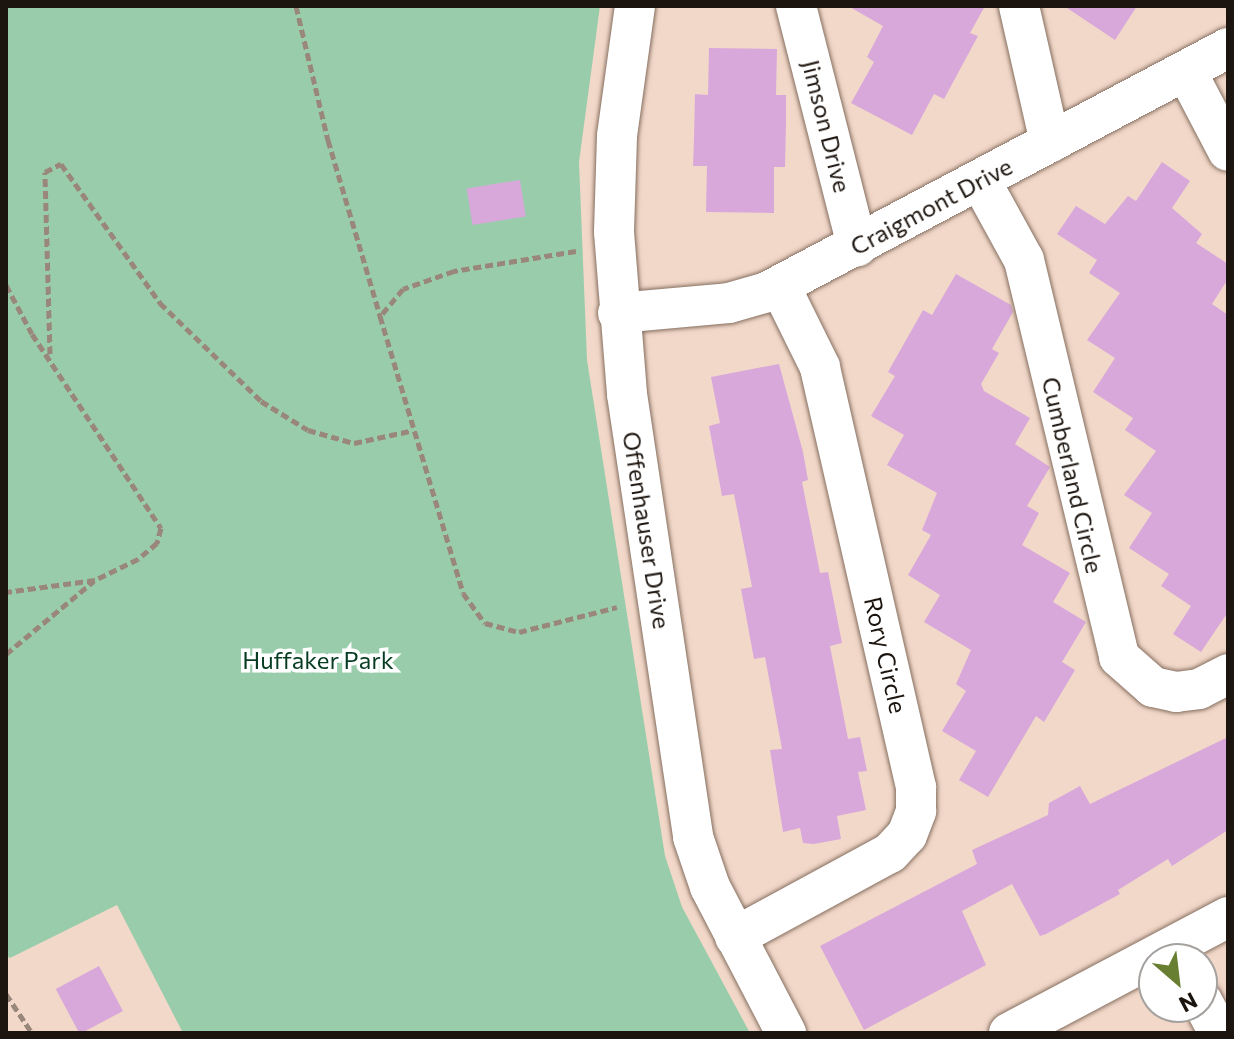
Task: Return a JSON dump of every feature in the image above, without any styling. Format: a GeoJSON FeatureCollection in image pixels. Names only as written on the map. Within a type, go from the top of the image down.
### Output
{"type":"FeatureCollection","features":[{"type":"Feature","properties":{"kind":"street","name":"Offenhauser Drive"},"geometry":{"type":"LineString","coordinates":[[635,6],[617,136],[618,313],[693,837],[735,937],[786,1033]]}},
{"type":"Feature","properties":{"kind":"street","name":"Jimson Drive"},"geometry":{"type":"LineString","coordinates":[[796,6],[857,246]]}},
{"type":"Feature","properties":{"kind":"street"},"geometry":{"type":"LineString","coordinates":[[1019,6],[1050,143]]}},
{"type":"Feature","properties":{"kind":"street","name":"Craigmont Drive"},"geometry":{"type":"LineString","coordinates":[[618,313],[729,303],[780,286],[1228,48]]}},
{"type":"Feature","properties":{"kind":"street"},"geometry":{"type":"LineString","coordinates":[[1186,71],[1228,151]]}},
{"type":"Feature","properties":{"kind":"street","name":"Cumberland Circle"},"geometry":{"type":"LineString","coordinates":[[980,180],[1024,260],[1119,657],[1153,687],[1176,692],[1199,689],[1228,674]]}},
{"type":"Feature","properties":{"kind":"street","name":"Rory Circle"},"geometry":{"type":"LineString","coordinates":[[735,937],[890,853],[907,835],[916,811],[916,787],[820,367],[780,286]]}},
{"type":"Feature","properties":{"kind":"street"},"geometry":{"type":"LineString","coordinates":[[1190,943],[1228,917]]}},
{"type":"Feature","properties":{"kind":"street"},"geometry":{"type":"LineString","coordinates":[[1009,1033],[1138,971]]}},
{"type":"Feature","properties":{"kind":"path"},"geometry":{"type":"LineString","coordinates":[[296,6],[328,140],[410,431],[463,593],[485,623],[519,632],[617,607]]}},
{"type":"Feature","properties":{"kind":"path"},"geometry":{"type":"LineString","coordinates":[[50,354],[45,172],[61,164],[160,303],[232,379],[308,430],[354,443],[410,431]]}},
{"type":"Feature","properties":{"kind":"path"},"geometry":{"type":"LineString","coordinates":[[380,316],[403,289],[454,271],[576,251]]}},
{"type":"Feature","properties":{"kind":"path"},"geometry":{"type":"LineString","coordinates":[[6,285],[32,334],[50,354],[161,528],[157,543],[138,559],[95,580],[6,654]]}},
{"type":"Feature","properties":{"kind":"path"},"geometry":{"type":"LineString","coordinates":[[6,592],[95,580]]}},
{"type":"Feature","properties":{"kind":"path"},"geometry":{"type":"LineString","coordinates":[[6,994],[32,1033]]}},
{"type":"Feature","properties":{"kind":"green space","name":"Huffaker Park"},"geometry":{"type":"Polygon","coordinates":[[[6,6],[600,6],[579,162],[587,360],[665,856],[682,907],[750,1033],[183,1033],[117,905],[10,958],[6,955],[6,6]]]}},
{"type":"Feature","properties":{"kind":"building"},"geometry":{"type":"Polygon","coordinates":[[[848,6],[985,6],[970,33],[978,36],[944,99],[934,94],[912,135],[851,103],[874,62],[867,57],[883,26],[848,6]]]}},
{"type":"Feature","properties":{"kind":"building"},"geometry":{"type":"Polygon","coordinates":[[[1064,6],[1137,6],[1115,40],[1064,6]]]}},
{"type":"Feature","properties":{"kind":"building"},"geometry":{"type":"Polygon","coordinates":[[[709,48],[777,49],[776,95],[786,95],[786,124],[785,167],[774,167],[774,213],[706,212],[707,166],[693,166],[695,94],[708,95],[709,48]]]}},
{"type":"Feature","properties":{"kind":"building"},"geometry":{"type":"Polygon","coordinates":[[[1162,162],[1190,181],[1172,208],[1202,234],[1196,243],[1228,264],[1228,279],[1212,304],[1228,315],[1228,612],[1201,652],[1173,634],[1191,606],[1161,586],[1169,574],[1129,548],[1152,513],[1124,495],[1156,451],[1125,430],[1133,418],[1093,392],[1115,358],[1087,340],[1120,293],[1089,273],[1097,260],[1057,234],[1076,206],[1105,224],[1128,196],[1136,201],[1162,162]]]}},
{"type":"Feature","properties":{"kind":"building"},"geometry":{"type":"Polygon","coordinates":[[[520,180],[526,217],[472,225],[467,188],[520,180]]]}},
{"type":"Feature","properties":{"kind":"building"},"geometry":{"type":"Polygon","coordinates":[[[956,274],[1011,305],[1013,312],[992,349],[999,353],[981,384],[984,391],[1030,418],[1015,444],[1050,467],[1027,506],[1039,513],[1022,545],[1070,573],[1053,602],[1086,622],[1062,662],[1075,670],[1044,722],[1036,716],[988,797],[959,780],[976,751],[942,731],[966,691],[956,684],[971,650],[924,622],[940,595],[908,575],[931,535],[922,530],[937,493],[887,465],[904,435],[871,416],[895,376],[888,372],[923,310],[932,315],[956,274]]]}},
{"type":"Feature","properties":{"kind":"building"},"geometry":{"type":"Polygon","coordinates":[[[779,364],[803,452],[808,480],[802,482],[820,573],[828,572],[842,643],[830,646],[848,739],[860,737],[867,771],[858,772],[866,810],[837,816],[841,839],[814,844],[803,843],[800,828],[783,832],[770,750],[782,749],[765,657],[754,659],[741,589],[752,587],[734,494],[722,496],[709,426],[720,423],[711,377],[779,364]]]}},
{"type":"Feature","properties":{"kind":"building"},"geometry":{"type":"Polygon","coordinates":[[[1228,737],[1228,830],[1172,866],[1168,859],[1118,890],[1120,894],[1040,936],[1012,884],[962,911],[986,965],[864,1030],[820,946],[977,864],[972,850],[1048,815],[1049,803],[1080,786],[1090,804],[1228,737]]]}},
{"type":"Feature","properties":{"kind":"building"},"geometry":{"type":"Polygon","coordinates":[[[99,966],[123,1011],[79,1033],[56,989],[99,966]]]}}]}
